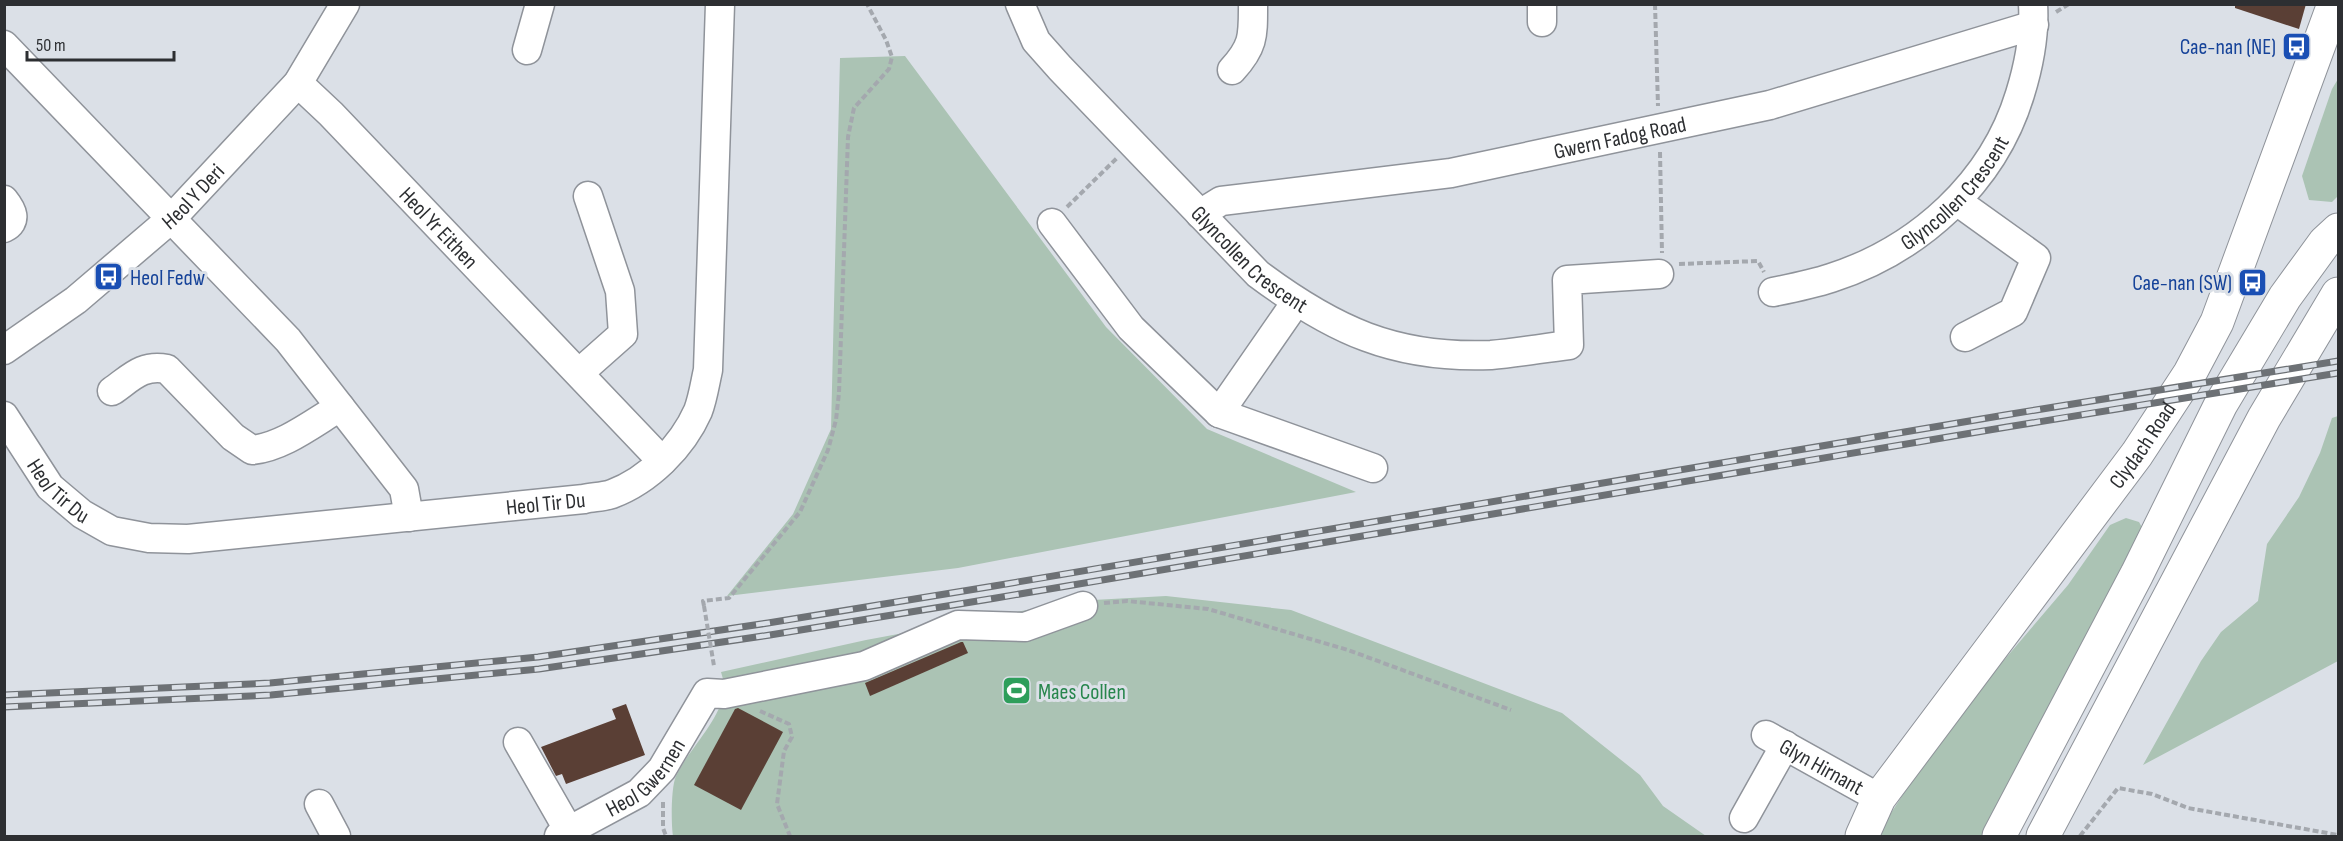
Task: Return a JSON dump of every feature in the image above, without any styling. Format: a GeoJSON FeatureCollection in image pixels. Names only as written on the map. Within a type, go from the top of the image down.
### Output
{"type":"FeatureCollection","features":[{"type":"Feature","properties":{"kind":"main road","name":"Clydach Road"},"geometry":{"type":"LineString","coordinates":[[1862,837],[1879,798],[2137,454],[2190,373],[2217,322],[2334,4]]}},
{"type":"Feature","properties":{"kind":"main road"},"geometry":{"type":"LineString","coordinates":[[1999,837],[2137,574],[2221,404],[2285,297],[2325,242],[2338,230]]}},
{"type":"Feature","properties":{"kind":"main road"},"geometry":{"type":"LineString","coordinates":[[2047,831],[2264,418],[2338,294]]}},
{"type":"Feature","properties":{"kind":"street","name":"Heol Y Deri"},"geometry":{"type":"LineString","coordinates":[[4,350],[76,300],[172,218],[298,83],[345,4]]}},
{"type":"Feature","properties":{"kind":"street"},"geometry":{"type":"LineString","coordinates":[[527,50],[540,4]]}},
{"type":"Feature","properties":{"kind":"street","name":"Heol Tir Du"},"geometry":{"type":"LineString","coordinates":[[4,416],[50,488],[82,514],[112,531],[149,538],[188,538],[584,499],[611,494],[638,480],[683,440],[698,409],[708,370],[720,4]]}},
{"type":"Feature","properties":{"kind":"street","name":"Glyncollen Crescent"},"geometry":{"type":"LineString","coordinates":[[1020,4],[1036,41],[1258,274],[1296,302],[1340,327],[1376,341],[1415,351],[1451,355],[1493,354],[1569,345],[1567,279],[1659,274]]}},
{"type":"Feature","properties":{"kind":"street"},"geometry":{"type":"LineString","coordinates":[[1232,70],[1247,54],[1253,32],[1253,4]]}},
{"type":"Feature","properties":{"kind":"street","name":"Glyncollen Crescent"},"geometry":{"type":"LineString","coordinates":[[1773,292],[1832,278],[1886,254],[1928,226],[1958,202],[1994,153],[2013,116],[2025,76],[2034,15]]}},
{"type":"Feature","properties":{"kind":"street","name":"Gwern Fadog Road"},"geometry":{"type":"LineString","coordinates":[[1200,214],[1221,201],[1451,173],[1770,105],[2034,15]]}},
{"type":"Feature","properties":{"kind":"street"},"geometry":{"type":"LineString","coordinates":[[8,57],[172,218],[288,340],[404,489],[409,517]]}},
{"type":"Feature","properties":{"kind":"street","name":"Heol Yr Eithen"},"geometry":{"type":"LineString","coordinates":[[298,83],[331,114],[662,461]]}},
{"type":"Feature","properties":{"kind":"street"},"geometry":{"type":"LineString","coordinates":[[579,372],[622,334],[620,291],[588,196]]}},
{"type":"Feature","properties":{"kind":"street"},"geometry":{"type":"LineString","coordinates":[[4,200],[11,209],[13,219],[10,225],[4,228]]}},
{"type":"Feature","properties":{"kind":"street"},"geometry":{"type":"LineString","coordinates":[[1958,202],[2036,258],[2013,312],[1965,338]]}},
{"type":"Feature","properties":{"kind":"street"},"geometry":{"type":"LineString","coordinates":[[1052,223],[1131,328],[1219,413],[1374,468]]}},
{"type":"Feature","properties":{"kind":"street"},"geometry":{"type":"LineString","coordinates":[[1219,413],[1296,302]]}},
{"type":"Feature","properties":{"kind":"street"},"geometry":{"type":"LineString","coordinates":[[112,391],[145,368],[167,369],[233,437],[252,450],[261,449],[288,438],[340,407]]}},
{"type":"Feature","properties":{"kind":"street","name":"Heol Gwernen"},"geometry":{"type":"LineString","coordinates":[[564,834],[639,793],[662,769],[707,693],[724,694],[864,666],[958,625],[1025,627],[1083,606]]}},
{"type":"Feature","properties":{"kind":"street","name":"Glyn Hirnant"},"geometry":{"type":"LineString","coordinates":[[1744,818],[1775,740],[1879,798]]}},
{"type":"Feature","properties":{"kind":"street"},"geometry":{"type":"LineString","coordinates":[[518,742],[564,834]]}},
{"type":"Feature","properties":{"kind":"street"},"geometry":{"type":"LineString","coordinates":[[319,804],[336,837]]}},
{"type":"Feature","properties":{"kind":"path"},"geometry":{"type":"LineString","coordinates":[[714,666],[703,601],[729,598],[800,512],[828,450],[836,420],[839,393],[848,137],[854,108],[889,69],[892,57],[886,40],[867,4]]}},
{"type":"Feature","properties":{"kind":"path"},"geometry":{"type":"LineString","coordinates":[[1655,4],[1663,242],[1659,274]]}},
{"type":"Feature","properties":{"kind":"path"},"geometry":{"type":"LineString","coordinates":[[1052,223],[1132,143]]}},
{"type":"Feature","properties":{"kind":"path"},"geometry":{"type":"LineString","coordinates":[[1659,274],[1666,265],[1758,261],[1773,292]]}},
{"type":"Feature","properties":{"kind":"path"},"geometry":{"type":"LineString","coordinates":[[1083,606],[1127,601],[1208,609],[1348,650],[1511,710]]}},
{"type":"Feature","properties":{"kind":"path"},"geometry":{"type":"LineString","coordinates":[[790,837],[777,804],[784,751],[792,737]]}},
{"type":"Feature","properties":{"kind":"path"},"geometry":{"type":"LineString","coordinates":[[2080,837],[2118,788],[2152,794],[2188,808],[2338,835]]}},
{"type":"Feature","properties":{"kind":"green space"},"geometry":{"type":"Polygon","coordinates":[[[905,56],[1106,327],[1207,429],[1356,492],[958,568],[727,596],[793,514],[831,429],[840,58],[905,56]]]}},
{"type":"Feature","properties":{"kind":"green space"},"geometry":{"type":"Polygon","coordinates":[[[2338,79],[2338,196],[2332,202],[2309,200],[2302,176],[2332,89],[2338,79]]]}},
{"type":"Feature","properties":{"kind":"green space"},"geometry":{"type":"Polygon","coordinates":[[[2338,416],[2338,661],[2143,765],[2201,661],[2221,632],[2258,601],[2267,544],[2299,497],[2320,453],[2332,418],[2338,416]]]}},
{"type":"Feature","properties":{"kind":"green space"},"geometry":{"type":"Polygon","coordinates":[[[2126,518],[2139,522],[2144,531],[1988,836],[1876,836],[1947,727],[2068,585],[2110,525],[2126,518]]]}},
{"type":"Feature","properties":{"kind":"green space"},"geometry":{"type":"Polygon","coordinates":[[[1166,596],[1291,610],[1562,713],[1640,775],[1663,806],[1706,836],[673,836],[674,781],[720,706],[725,689],[721,672],[866,640],[1075,601],[1166,596]]]}},
{"type":"Feature","properties":{"kind":"building"},"geometry":{"type":"Polygon","coordinates":[[[2235,4],[2306,4],[2299,29],[2235,8],[2235,4]]]}},
{"type":"Feature","properties":{"kind":"building"},"geometry":{"type":"Polygon","coordinates":[[[961,642],[968,653],[870,696],[865,683],[961,642]]]}},
{"type":"Feature","properties":{"kind":"building"},"geometry":{"type":"Polygon","coordinates":[[[626,704],[645,755],[566,784],[562,774],[556,776],[541,747],[616,719],[612,709],[626,704]]]}},
{"type":"Feature","properties":{"kind":"building"},"geometry":{"type":"Polygon","coordinates":[[[738,708],[783,732],[741,810],[694,785],[735,709],[738,708]]]}},
{"type":"Feature","properties":{"kind":"railway"},"geometry":{"type":"LineString","coordinates":[[4,695],[270,683],[538,657],[994,586],[2338,361]]}},
{"type":"Feature","properties":{"kind":"railway"},"geometry":{"type":"LineString","coordinates":[[4,707],[271,695],[539,669],[770,635],[996,598],[2338,373]]}},
{"type":"Feature","properties":{"kind":"place","name":"Cae-nan (NE)"},"geometry":{"type":"Point","coordinates":[2297,46]}},
{"type":"Feature","properties":{"kind":"place","name":"Heol Fedw"},"geometry":{"type":"Point","coordinates":[109,277]}},
{"type":"Feature","properties":{"kind":"place","name":"Cae-nan (SW)"},"geometry":{"type":"Point","coordinates":[2253,282]}},
{"type":"Feature","properties":{"kind":"place","name":"Maes Collen"},"geometry":{"type":"Point","coordinates":[1017,691]}}]}
